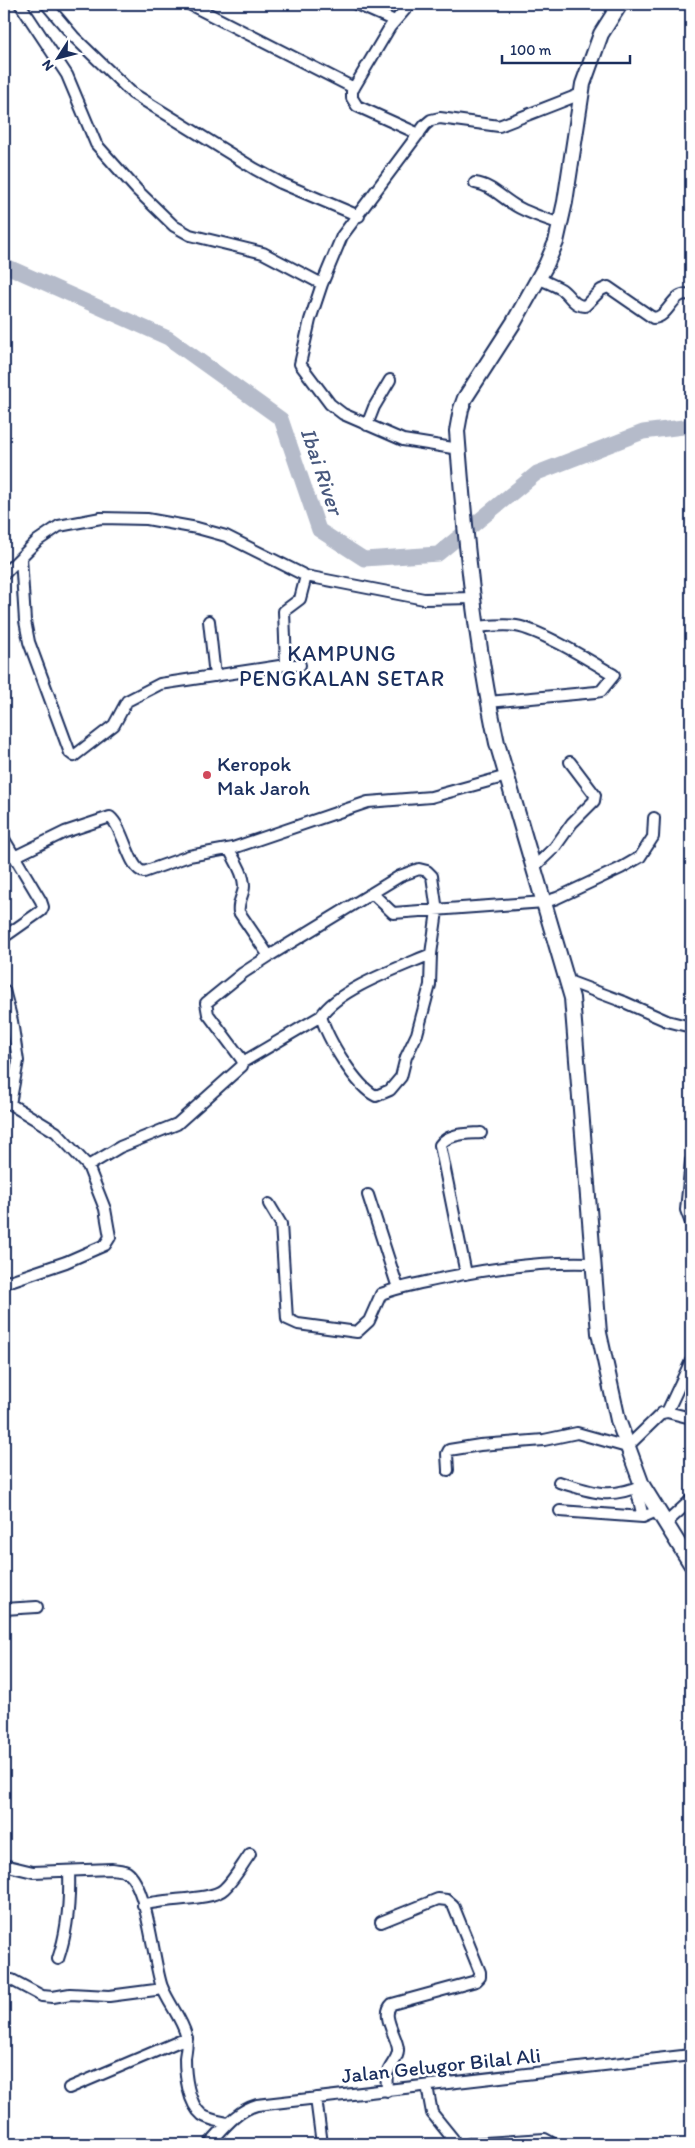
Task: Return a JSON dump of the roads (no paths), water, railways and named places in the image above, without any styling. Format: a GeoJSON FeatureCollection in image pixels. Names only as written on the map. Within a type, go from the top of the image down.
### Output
{"type":"FeatureCollection","features":[{"type":"Feature","properties":{"kind":"main road"},"geometry":{"type":"LineString","coordinates":[[620,4],[601,34],[580,94],[561,224],[556,242],[514,322],[465,398],[458,419],[459,449],[470,576],[488,702],[506,776],[535,866],[568,981],[573,1007],[599,1333],[618,1420],[639,1486],[691,1564]]}},
{"type":"Feature","properties":{"kind":"street"},"geometry":{"type":"LineString","coordinates":[[20,4],[67,75],[96,144],[137,190],[174,226],[190,235],[263,253],[322,284]]}},
{"type":"Feature","properties":{"kind":"street"},"geometry":{"type":"LineString","coordinates":[[46,4],[74,37],[132,93],[268,176],[359,216]]}},
{"type":"Feature","properties":{"kind":"street"},"geometry":{"type":"LineString","coordinates":[[356,4],[395,21]]}},
{"type":"Feature","properties":{"kind":"street"},"geometry":{"type":"LineString","coordinates":[[410,4],[395,21],[351,95],[358,106],[419,134]]}},
{"type":"Feature","properties":{"kind":"street"},"geometry":{"type":"LineString","coordinates":[[191,5],[354,88]]}},
{"type":"Feature","properties":{"kind":"street"},"geometry":{"type":"LineString","coordinates":[[459,449],[403,440],[367,425],[335,409],[312,382],[300,364],[310,320],[322,284],[342,236],[359,216],[425,125],[436,118],[492,126],[506,124],[580,94]]}},
{"type":"Feature","properties":{"kind":"street"},"geometry":{"type":"LineString","coordinates":[[475,183],[487,185],[517,207],[561,224]]}},
{"type":"Feature","properties":{"kind":"street"},"geometry":{"type":"LineString","coordinates":[[538,278],[561,289],[575,303],[582,306],[585,306],[601,290],[608,287],[648,316],[657,318],[678,296],[684,294],[691,295]]}},
{"type":"Feature","properties":{"kind":"street"},"geometry":{"type":"LineString","coordinates":[[367,425],[374,407],[390,380]]}},
{"type":"Feature","properties":{"kind":"street"},"geometry":{"type":"LineString","coordinates":[[4,574],[47,534],[67,524],[102,518],[147,519],[197,528],[226,536],[306,576],[424,599],[474,598]]}},
{"type":"Feature","properties":{"kind":"street"},"geometry":{"type":"LineString","coordinates":[[21,557],[25,621],[30,648],[70,753],[74,756],[114,725],[120,717],[123,706],[131,698],[160,684],[286,665],[300,665]]}},
{"type":"Feature","properties":{"kind":"street"},"geometry":{"type":"LineString","coordinates":[[286,665],[284,611],[300,599],[306,576]]}},
{"type":"Feature","properties":{"kind":"street"},"geometry":{"type":"LineString","coordinates":[[209,621],[215,676]]}},
{"type":"Feature","properties":{"kind":"street"},"geometry":{"type":"LineString","coordinates":[[477,627],[516,626],[524,628],[560,645],[614,675],[601,691],[488,702]]}},
{"type":"Feature","properties":{"kind":"street"},"geometry":{"type":"LineString","coordinates":[[535,866],[555,847],[572,823],[594,801],[594,795],[570,762]]}},
{"type":"Feature","properties":{"kind":"street"},"geometry":{"type":"LineString","coordinates":[[14,857],[65,832],[110,817],[118,826],[136,867],[144,872],[189,856],[229,849],[368,802],[431,798],[506,776]]}},
{"type":"Feature","properties":{"kind":"street"},"geometry":{"type":"LineString","coordinates":[[372,893],[393,913],[545,902],[572,892],[632,863],[648,847],[654,837],[654,818]]}},
{"type":"Feature","properties":{"kind":"street"},"geometry":{"type":"LineString","coordinates":[[4,839],[42,901],[43,907],[41,911],[4,937]]}},
{"type":"Feature","properties":{"kind":"street"},"geometry":{"type":"LineString","coordinates":[[229,849],[240,872],[244,887],[238,906],[239,912],[269,956]]}},
{"type":"Feature","properties":{"kind":"street"},"geometry":{"type":"LineString","coordinates":[[242,1062],[208,1014],[206,1003],[243,973],[372,893],[409,872],[419,869],[427,871],[432,876],[436,911],[431,954],[430,985],[417,1034],[406,1057],[401,1077],[390,1090],[376,1096],[369,1093],[339,1054],[321,1016]]}},
{"type":"Feature","properties":{"kind":"street"},"geometry":{"type":"LineString","coordinates":[[88,1166],[120,1147],[177,1124],[235,1073],[242,1066],[242,1062],[321,1016],[325,1010],[359,986],[431,954]]}},
{"type":"Feature","properties":{"kind":"street"},"geometry":{"type":"LineString","coordinates":[[568,981],[624,1002],[667,1021],[691,1027]]}},
{"type":"Feature","properties":{"kind":"street"},"geometry":{"type":"LineString","coordinates":[[4,990],[12,1021],[18,1061],[7,1104],[56,1132],[88,1166],[105,1209],[110,1236],[105,1245],[66,1262],[4,1283]]}},
{"type":"Feature","properties":{"kind":"street"},"geometry":{"type":"LineString","coordinates":[[466,1274],[440,1145],[444,1139],[481,1133]]}},
{"type":"Feature","properties":{"kind":"street"},"geometry":{"type":"LineString","coordinates":[[691,1161],[686,1210],[691,1223]]}},
{"type":"Feature","properties":{"kind":"street"},"geometry":{"type":"LineString","coordinates":[[368,1195],[398,1288]]}},
{"type":"Feature","properties":{"kind":"street"},"geometry":{"type":"LineString","coordinates":[[268,1204],[281,1224],[287,1320],[291,1323],[357,1332],[365,1327],[369,1321],[381,1294],[398,1288],[466,1274],[550,1263],[592,1263]]}},
{"type":"Feature","properties":{"kind":"street"},"geometry":{"type":"LineString","coordinates":[[448,1470],[447,1454],[449,1450],[480,1444],[544,1440],[577,1433],[627,1447],[654,1419],[667,1412],[691,1361]]}},
{"type":"Feature","properties":{"kind":"street"},"geometry":{"type":"LineString","coordinates":[[667,1412],[691,1418]]}},
{"type":"Feature","properties":{"kind":"street"},"geometry":{"type":"LineString","coordinates":[[559,1482],[592,1492],[613,1495],[639,1486],[644,1517]]}},
{"type":"Feature","properties":{"kind":"street"},"geometry":{"type":"LineString","coordinates":[[665,1524],[691,1500]]}},
{"type":"Feature","properties":{"kind":"street"},"geometry":{"type":"LineString","coordinates":[[560,1511],[644,1517],[657,1511]]}},
{"type":"Feature","properties":{"kind":"street"},"geometry":{"type":"LineString","coordinates":[[4,1609],[37,1607]]}},
{"type":"Feature","properties":{"kind":"street"},"geometry":{"type":"LineString","coordinates":[[143,1905],[159,1900],[210,1896],[221,1892],[250,1854]]}},
{"type":"Feature","properties":{"kind":"street"},"geometry":{"type":"LineString","coordinates":[[4,1865],[33,1872],[112,1869],[125,1871],[135,1884],[143,1905],[149,1924],[153,1956],[163,1989],[187,2038],[185,2068],[191,2097],[196,2108],[209,2118],[227,2123]]}},
{"type":"Feature","properties":{"kind":"street"},"geometry":{"type":"LineString","coordinates":[[58,1959],[67,1930],[70,1897],[68,1872]]}},
{"type":"Feature","properties":{"kind":"street"},"geometry":{"type":"LineString","coordinates":[[381,1922],[438,1899],[447,1900],[453,1905],[480,1972],[480,1977],[476,1981],[392,2004],[388,2007],[387,2014],[398,2048],[398,2056],[387,2075],[387,2091]]}},
{"type":"Feature","properties":{"kind":"street"},"geometry":{"type":"LineString","coordinates":[[12,1980],[42,1996],[53,1997],[70,1994],[109,1996],[163,1989]]}},
{"type":"Feature","properties":{"kind":"street"},"geometry":{"type":"LineString","coordinates":[[69,2088],[187,2038]]}},
{"type":"Feature","properties":{"kind":"street","name":"Jalan Gelugor Bilal Ali"},"geometry":{"type":"LineString","coordinates":[[209,2144],[227,2123],[243,2110],[257,2105],[387,2091],[428,2089],[691,2055]]}},
{"type":"Feature","properties":{"kind":"street"},"geometry":{"type":"LineString","coordinates":[[428,2089],[432,2113],[453,2139],[454,2144]]}},
{"type":"Feature","properties":{"kind":"street"},"geometry":{"type":"LineString","coordinates":[[317,2100],[322,2144]]}},
{"type":"Feature","properties":{"kind":"street"},"geometry":{"type":"LineString","coordinates":[[469,2144],[545,2139],[554,2144]]}},
{"type":"Feature","properties":{"kind":"waterway","name":"Ibai River"},"geometry":{"type":"LineString","coordinates":[[4,265],[168,338],[281,419],[319,530],[364,559],[438,554],[537,473],[643,432],[691,426]]}},
{"type":"Feature","properties":{"kind":"place","name":"Keropok Mak Jaroh"},"geometry":{"type":"Point","coordinates":[207,775]}},
{"type":"Feature","properties":{"kind":"district","name":"KAMPUNG PENGKALAN SETAR"},"geometry":{"type":"Point","coordinates":[342,666]}}]}
